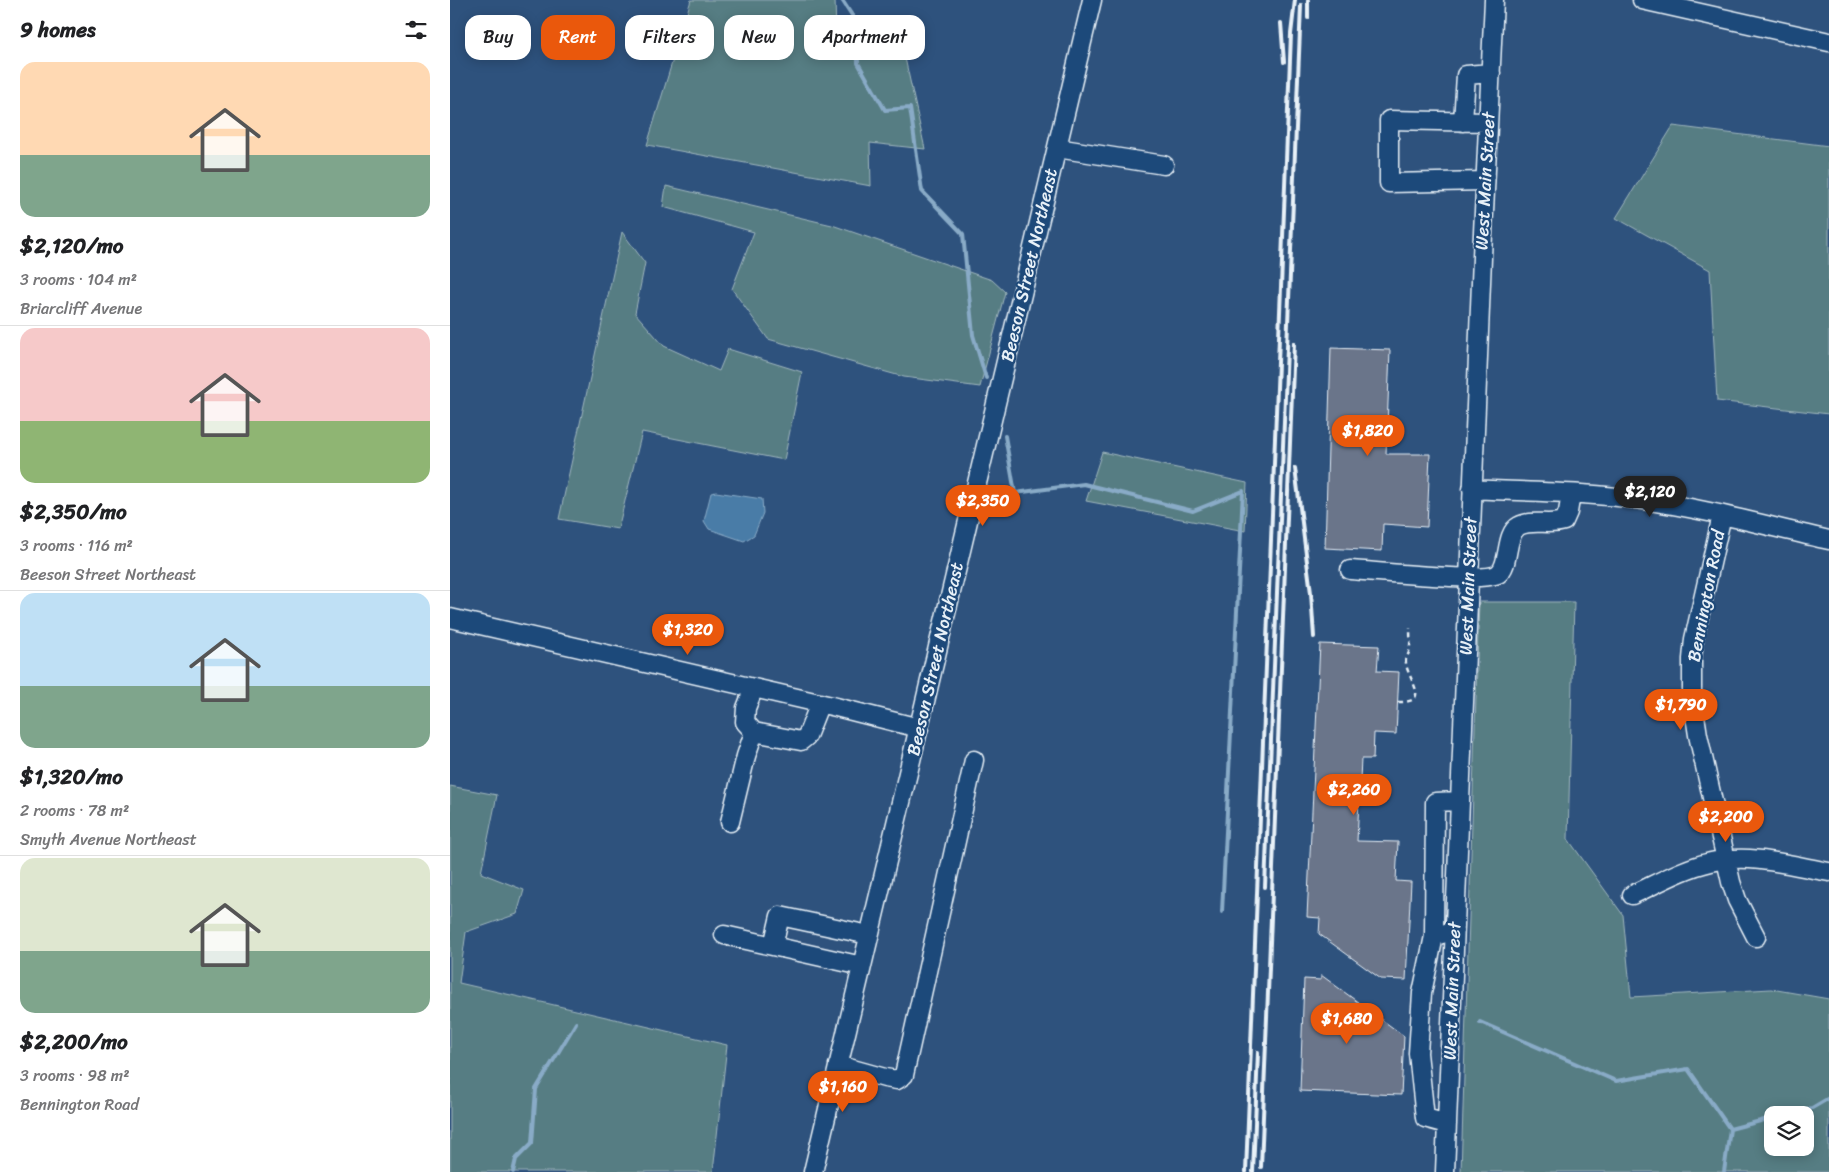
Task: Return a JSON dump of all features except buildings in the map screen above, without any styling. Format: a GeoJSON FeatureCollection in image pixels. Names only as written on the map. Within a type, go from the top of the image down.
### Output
{"type":"FeatureCollection","features":[{"type":"Feature","properties":{"kind":"street","name":"Beeson Street Northeast"},"geometry":{"type":"LineString","coordinates":[[812,1172],[1092,0]]}},
{"type":"Feature","properties":{"kind":"street","name":"West Main Street"},"geometry":{"type":"LineString","coordinates":[[1445,1172],[1468,578],[1494,0]]}},
{"type":"Feature","properties":{"kind":"street"},"geometry":{"type":"LineString","coordinates":[[1642,0],[1829,42]]}},
{"type":"Feature","properties":{"kind":"street"},"geometry":{"type":"LineString","coordinates":[[1464,122],[1466,75],[1490,73]]}},
{"type":"Feature","properties":{"kind":"street"},"geometry":{"type":"LineString","coordinates":[[1485,181],[1389,183],[1389,120],[1488,122]]}},
{"type":"Feature","properties":{"kind":"street"},"geometry":{"type":"LineString","coordinates":[[1057,148],[1164,165]]}},
{"type":"Feature","properties":{"kind":"street"},"geometry":{"type":"LineString","coordinates":[[1472,489],[1643,500],[1829,540]]}},
{"type":"Feature","properties":{"kind":"street"},"geometry":{"type":"LineString","coordinates":[[1350,570],[1468,578],[1492,576],[1504,568],[1510,539],[1517,527],[1526,523],[1555,524],[1564,521],[1568,512],[1571,494]]}},
{"type":"Feature","properties":{"kind":"street","name":"Bennington Road"},"geometry":{"type":"LineString","coordinates":[[1722,516],[1699,611],[1694,639],[1691,680],[1698,735],[1725,860],[1737,900],[1756,937]]}},
{"type":"Feature","properties":{"kind":"street"},"geometry":{"type":"LineString","coordinates":[[450,618],[820,703],[919,728]]}},
{"type":"Feature","properties":{"kind":"street"},"geometry":{"type":"LineString","coordinates":[[754,688],[746,708],[745,722],[754,732],[801,741],[807,736],[820,703]]}},
{"type":"Feature","properties":{"kind":"street"},"geometry":{"type":"LineString","coordinates":[[730,822],[746,756],[754,732]]}},
{"type":"Feature","properties":{"kind":"street"},"geometry":{"type":"LineString","coordinates":[[838,1065],[897,1080],[904,1075],[974,760]]}},
{"type":"Feature","properties":{"kind":"street"},"geometry":{"type":"LineString","coordinates":[[1447,1124],[1425,1118],[1418,1053],[1422,993],[1434,936],[1435,802],[1459,801]]}},
{"type":"Feature","properties":{"kind":"street"},"geometry":{"type":"LineString","coordinates":[[1632,894],[1694,867],[1725,860],[1769,860],[1829,872]]}},
{"type":"Feature","properties":{"kind":"street"},"geometry":{"type":"LineString","coordinates":[[773,946],[780,916],[869,935]]}},
{"type":"Feature","properties":{"kind":"street"},"geometry":{"type":"LineString","coordinates":[[1434,936],[1454,931]]}},
{"type":"Feature","properties":{"kind":"street"},"geometry":{"type":"LineString","coordinates":[[724,935],[862,966]]}},
{"type":"Feature","properties":{"kind":"path"},"geometry":{"type":"LineString","coordinates":[[1398,702],[1408,702],[1413,699],[1416,693],[1415,685],[1405,662],[1409,652],[1410,628]]}},
{"type":"Feature","properties":{"kind":"green space"},"geometry":{"type":"Polygon","coordinates":[[[691,0],[835,0],[835,15],[804,15],[804,60],[905,60],[925,149],[870,143],[871,186],[647,145],[673,60],[714,60],[714,15],[686,15],[691,0]]]}},
{"type":"Feature","properties":{"kind":"green space"},"geometry":{"type":"Polygon","coordinates":[[[1673,126],[1829,146],[1829,414],[1717,401],[1710,270],[1616,218],[1673,126]]]}},
{"type":"Feature","properties":{"kind":"green space"},"geometry":{"type":"Polygon","coordinates":[[[666,186],[832,225],[992,280],[1005,292],[980,387],[904,377],[768,339],[732,289],[754,232],[663,207],[666,186]]]}},
{"type":"Feature","properties":{"kind":"green space"},"geometry":{"type":"Polygon","coordinates":[[[622,232],[645,263],[635,313],[664,346],[719,371],[728,349],[802,372],[784,460],[642,432],[618,529],[559,519],[622,232]]]}},
{"type":"Feature","properties":{"kind":"green space"},"geometry":{"type":"Polygon","coordinates":[[[1102,452],[1247,483],[1245,531],[1086,501],[1102,452]]]}},
{"type":"Feature","properties":{"kind":"green space"},"geometry":{"type":"Polygon","coordinates":[[[1479,602],[1574,602],[1568,839],[1623,915],[1631,997],[1771,989],[1829,999],[1829,1172],[1461,1172],[1479,602]]]}},
{"type":"Feature","properties":{"kind":"green space"},"geometry":{"type":"Polygon","coordinates":[[[450,786],[497,795],[481,873],[524,890],[517,914],[466,932],[459,983],[727,1045],[713,1172],[450,1172],[450,786]]]}},
{"type":"Feature","properties":{"kind":"water"},"geometry":{"type":"Polygon","coordinates":[[[716,492],[762,499],[763,513],[754,535],[744,541],[709,529],[704,521],[711,493],[716,492]]]}},
{"type":"Feature","properties":{"kind":"waterway"},"geometry":{"type":"LineString","coordinates":[[842,0],[857,23],[858,63],[885,110],[910,108],[922,191],[963,234],[973,335],[986,378]]}},
{"type":"Feature","properties":{"kind":"waterway"},"geometry":{"type":"LineString","coordinates":[[1005,436],[1015,493],[1084,484],[1193,511],[1243,491],[1222,912]]}},
{"type":"Feature","properties":{"kind":"waterway"},"geometry":{"type":"LineString","coordinates":[[1480,1022],[1616,1081],[1688,1069],[1730,1129],[1724,1172]]}},
{"type":"Feature","properties":{"kind":"waterway"},"geometry":{"type":"LineString","coordinates":[[513,1172],[516,1159],[532,1143],[536,1089],[576,1023]]}},
{"type":"Feature","properties":{"kind":"waterway"},"geometry":{"type":"LineString","coordinates":[[1814,1107],[1829,1098]]}},
{"type":"Feature","properties":{"kind":"waterway"},"geometry":{"type":"LineString","coordinates":[[1730,1129],[1764,1120]]}},
{"type":"Feature","properties":{"kind":"railway"},"geometry":{"type":"LineString","coordinates":[[1246,1172],[1291,34],[1295,0]]}},
{"type":"Feature","properties":{"kind":"railway"},"geometry":{"type":"LineString","coordinates":[[1308,0],[1308,18]]}},
{"type":"Feature","properties":{"kind":"railway"},"geometry":{"type":"LineString","coordinates":[[1265,887],[1301,5]]}},
{"type":"Feature","properties":{"kind":"railway"},"geometry":{"type":"LineString","coordinates":[[1281,23],[1284,62]]}},
{"type":"Feature","properties":{"kind":"railway"},"geometry":{"type":"LineString","coordinates":[[1261,1167],[1294,343]]}},
{"type":"Feature","properties":{"kind":"railway"},"geometry":{"type":"LineString","coordinates":[[1295,468],[1311,593],[1314,637]]}},
{"type":"Feature","properties":{"kind":"railway"},"geometry":{"type":"LineString","coordinates":[[1253,1172],[1258,1052]]}}]}
